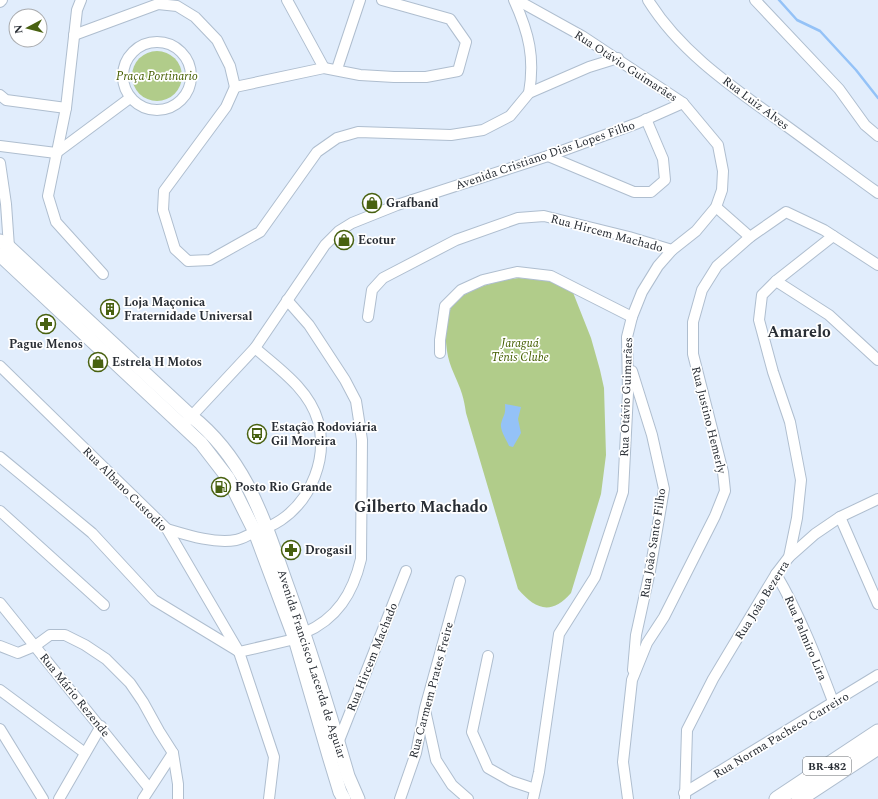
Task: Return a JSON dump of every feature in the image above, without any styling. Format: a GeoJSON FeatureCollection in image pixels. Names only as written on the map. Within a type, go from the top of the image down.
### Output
{"type":"FeatureCollection","features":[{"type":"Feature","properties":{"kind":"highway","name":"BR-482"},"geometry":{"type":"LineString","coordinates":[[777,799],[878,732]]}},
{"type":"Feature","properties":{"kind":"highway","name":"BR-482"},"geometry":{"type":"LineString","coordinates":[[799,799],[878,747]]}},
{"type":"Feature","properties":{"kind":"main road"},"geometry":{"type":"LineString","coordinates":[[3,247],[187,421]]}},
{"type":"Feature","properties":{"kind":"main road","name":"Avenida Francisco Lacerda de Aguiar"},"geometry":{"type":"LineString","coordinates":[[187,421],[201,443],[228,478],[261,530],[338,743],[348,776],[358,799]]}},
{"type":"Feature","properties":{"kind":"main road","name":"Avenida Francisco Lacerda de Aguiar"},"geometry":{"type":"LineString","coordinates":[[299,636],[329,756],[344,799]]}},
{"type":"Feature","properties":{"kind":"street"},"geometry":{"type":"LineString","coordinates":[[81,0],[76,10],[66,108],[48,196],[56,222],[103,274]]}},
{"type":"Feature","properties":{"kind":"street"},"geometry":{"type":"LineString","coordinates":[[287,0],[324,68]]}},
{"type":"Feature","properties":{"kind":"street"},"geometry":{"type":"LineString","coordinates":[[337,70],[360,0]]}},
{"type":"Feature","properties":{"kind":"street"},"geometry":{"type":"LineString","coordinates":[[235,87],[324,68],[360,75],[394,77],[426,77],[458,71],[466,42],[450,19],[382,0]]}},
{"type":"Feature","properties":{"kind":"street"},"geometry":{"type":"LineString","coordinates":[[516,0],[532,50],[533,72],[530,93]]}},
{"type":"Feature","properties":{"kind":"street","name":"Rua Otávio Guimarães"},"geometry":{"type":"LineString","coordinates":[[516,0],[618,58],[683,103],[718,145],[724,171],[722,190],[716,206],[696,231],[672,250],[658,266],[642,292],[632,317],[627,337],[629,362],[623,492],[594,577],[559,634],[539,772],[534,794]]}},
{"type":"Feature","properties":{"kind":"street","name":"Rua Luiz Alves"},"geometry":{"type":"LineString","coordinates":[[648,0],[662,22],[698,59],[878,193]]}},
{"type":"Feature","properties":{"kind":"street"},"geometry":{"type":"LineString","coordinates":[[755,0],[839,89],[865,125],[878,136]]}},
{"type":"Feature","properties":{"kind":"street"},"geometry":{"type":"LineString","coordinates":[[74,35],[158,4],[179,3],[218,40],[230,66],[235,87],[226,106],[164,191],[163,210],[175,249],[188,261],[210,260],[260,232],[317,152],[337,138],[358,132],[451,135],[483,130],[510,116],[530,93],[589,67],[618,58]]}},
{"type":"Feature","properties":{"kind":"street"},"geometry":{"type":"LineString","coordinates":[[149,42],[166,43],[181,51],[190,66],[191,82],[188,93],[180,102],[171,108],[160,111],[148,110],[138,106],[130,98],[124,88],[122,76],[124,65],[130,55],[138,47],[149,42]]}},
{"type":"Feature","properties":{"kind":"street"},"geometry":{"type":"LineString","coordinates":[[0,95],[6,100],[66,108]]}},
{"type":"Feature","properties":{"kind":"street"},"geometry":{"type":"LineString","coordinates":[[0,146],[56,153],[130,98]]}},
{"type":"Feature","properties":{"kind":"street","name":"Avenida Cristiano Dias Lopes Filho"},"geometry":{"type":"LineString","coordinates":[[187,421],[255,348],[324,245],[340,230],[352,223],[397,205],[548,156],[646,119],[683,103]]}},
{"type":"Feature","properties":{"kind":"street"},"geometry":{"type":"LineString","coordinates":[[548,156],[634,192],[651,192],[665,180],[663,159],[646,119]]}},
{"type":"Feature","properties":{"kind":"street"},"geometry":{"type":"LineString","coordinates":[[0,163],[6,204],[3,247]]}},
{"type":"Feature","properties":{"kind":"street"},"geometry":{"type":"LineString","coordinates":[[716,206],[750,237]]}},
{"type":"Feature","properties":{"kind":"street","name":"Rua Justino Hemerly"},"geometry":{"type":"LineString","coordinates":[[628,799],[623,762],[632,680],[647,643],[664,617],[686,576],[715,516],[725,491],[723,472],[693,354],[693,322],[702,290],[717,266],[750,237],[786,212],[833,236],[878,265]]}},
{"type":"Feature","properties":{"kind":"street","name":"Rua Hircem Machado"},"geometry":{"type":"LineString","coordinates":[[368,317],[372,290],[383,278],[456,240],[518,218],[544,216],[629,237],[672,250]]}},
{"type":"Feature","properties":{"kind":"street","name":"Rua João Bezerra"},"geometry":{"type":"LineString","coordinates":[[685,796],[687,730],[713,679],[776,574],[789,557],[797,518],[801,480],[790,422],[773,372],[759,320],[762,295],[776,281],[833,236]]}},
{"type":"Feature","properties":{"kind":"street"},"geometry":{"type":"LineString","coordinates":[[440,353],[440,340],[445,306],[461,290],[483,280],[517,272],[551,276],[632,317]]}},
{"type":"Feature","properties":{"kind":"street"},"geometry":{"type":"LineString","coordinates":[[776,281],[829,315],[878,360]]}},
{"type":"Feature","properties":{"kind":"street"},"geometry":{"type":"LineString","coordinates":[[0,457],[92,533],[154,600],[239,652],[299,636],[319,627],[336,613],[357,573],[361,559],[362,440],[356,401],[348,385],[309,325],[287,300]]}},
{"type":"Feature","properties":{"kind":"street"},"geometry":{"type":"LineString","coordinates":[[167,529],[200,539],[236,540],[281,520],[292,510],[308,490],[314,479],[320,460],[318,420],[310,403],[297,386],[255,348]]}},
{"type":"Feature","properties":{"kind":"street","name":"Rua João Santo Filho"},"geometry":{"type":"LineString","coordinates":[[629,362],[652,435],[664,489],[650,571],[636,635],[632,680]]}},
{"type":"Feature","properties":{"kind":"street","name":"Rua Albano Custodio"},"geometry":{"type":"LineString","coordinates":[[1,368],[167,529],[239,652],[274,757],[269,799]]}},
{"type":"Feature","properties":{"kind":"street"},"geometry":{"type":"LineString","coordinates":[[789,557],[815,534],[840,517],[878,498]]}},
{"type":"Feature","properties":{"kind":"street"},"geometry":{"type":"LineString","coordinates":[[0,511],[104,605]]}},
{"type":"Feature","properties":{"kind":"street"},"geometry":{"type":"LineString","coordinates":[[840,517],[878,604]]}},
{"type":"Feature","properties":{"kind":"street","name":"Rua Hircem Machado"},"geometry":{"type":"LineString","coordinates":[[338,743],[406,571]]}},
{"type":"Feature","properties":{"kind":"street","name":"Rua Palmiro Lira"},"geometry":{"type":"LineString","coordinates":[[776,574],[794,604],[809,637],[834,704]]}},
{"type":"Feature","properties":{"kind":"street","name":"Rua Carmem Prates Freire"},"geometry":{"type":"LineString","coordinates":[[400,799],[416,753],[424,708],[460,581]]}},
{"type":"Feature","properties":{"kind":"street","name":"Rua Mário Rezende"},"geometry":{"type":"LineString","coordinates":[[0,603],[101,726],[149,788]]}},
{"type":"Feature","properties":{"kind":"street"},"geometry":{"type":"LineString","coordinates":[[0,646],[18,653],[35,646],[50,635],[65,635],[85,645],[106,659],[130,683],[173,753],[178,784],[178,799]]}},
{"type":"Feature","properties":{"kind":"street"},"geometry":{"type":"LineString","coordinates":[[488,656],[472,732],[488,768],[534,794]]}},
{"type":"Feature","properties":{"kind":"street","name":"Rua Norma Pacheco Carreiro"},"geometry":{"type":"LineString","coordinates":[[685,796],[878,675]]}},
{"type":"Feature","properties":{"kind":"street"},"geometry":{"type":"LineString","coordinates":[[0,690],[85,753]]}},
{"type":"Feature","properties":{"kind":"street"},"geometry":{"type":"LineString","coordinates":[[424,708],[436,760],[452,785],[468,799]]}},
{"type":"Feature","properties":{"kind":"street"},"geometry":{"type":"LineString","coordinates":[[59,799],[101,726]]}},
{"type":"Feature","properties":{"kind":"street"},"geometry":{"type":"LineString","coordinates":[[0,729],[43,799]]}},
{"type":"Feature","properties":{"kind":"street"},"geometry":{"type":"LineString","coordinates":[[143,799],[173,753]]}},
{"type":"Feature","properties":{"kind":"green space","name":"Praça Portinario"},"geometry":{"type":"Polygon","coordinates":[[[157,51],[167,53],[175,58],[180,66],[182,76],[180,86],[175,94],[167,99],[157,101],[147,99],[139,94],[134,86],[132,76],[134,66],[139,58],[147,53],[157,51]]]}},
{"type":"Feature","properties":{"kind":"green space","name":"Jaraguá Tênis Clube"},"geometry":{"type":"Polygon","coordinates":[[[519,278],[548,281],[572,290],[591,338],[604,388],[606,455],[601,494],[571,593],[557,605],[550,607],[537,605],[524,596],[518,589],[466,413],[463,396],[448,357],[446,346],[446,329],[449,313],[456,301],[472,291],[492,283],[519,278]]]}},
{"type":"Feature","properties":{"kind":"water"},"geometry":{"type":"Polygon","coordinates":[[[505,404],[521,407],[518,419],[521,433],[513,447],[509,446],[501,427],[505,413],[505,404]]]}},
{"type":"Feature","properties":{"kind":"waterway"},"geometry":{"type":"LineString","coordinates":[[779,0],[797,20],[820,31],[856,70],[878,98]]}},
{"type":"Feature","properties":{"kind":"place","name":"Grafband"},"geometry":{"type":"Point","coordinates":[372,203]}},
{"type":"Feature","properties":{"kind":"place","name":"Ecotur"},"geometry":{"type":"Point","coordinates":[344,240]}},
{"type":"Feature","properties":{"kind":"place","name":"Loja Maçonica Fraternidade Universal"},"geometry":{"type":"Point","coordinates":[110,309]}},
{"type":"Feature","properties":{"kind":"place","name":"Pague Menos"},"geometry":{"type":"Point","coordinates":[46,324]}},
{"type":"Feature","properties":{"kind":"place","name":"Estrela H Motos"},"geometry":{"type":"Point","coordinates":[98,362]}},
{"type":"Feature","properties":{"kind":"place","name":"Estação Rodoviária Gil Moreira"},"geometry":{"type":"Point","coordinates":[257,434]}},
{"type":"Feature","properties":{"kind":"place","name":"Posto Rio Grande"},"geometry":{"type":"Point","coordinates":[221,487]}},
{"type":"Feature","properties":{"kind":"place","name":"Drogasil"},"geometry":{"type":"Point","coordinates":[291,550]}},
{"type":"Feature","properties":{"kind":"district","name":"Amarelo"},"geometry":{"type":"Point","coordinates":[799,331]}},
{"type":"Feature","properties":{"kind":"district","name":"Gilberto Machado"},"geometry":{"type":"Point","coordinates":[421,506]}}]}
